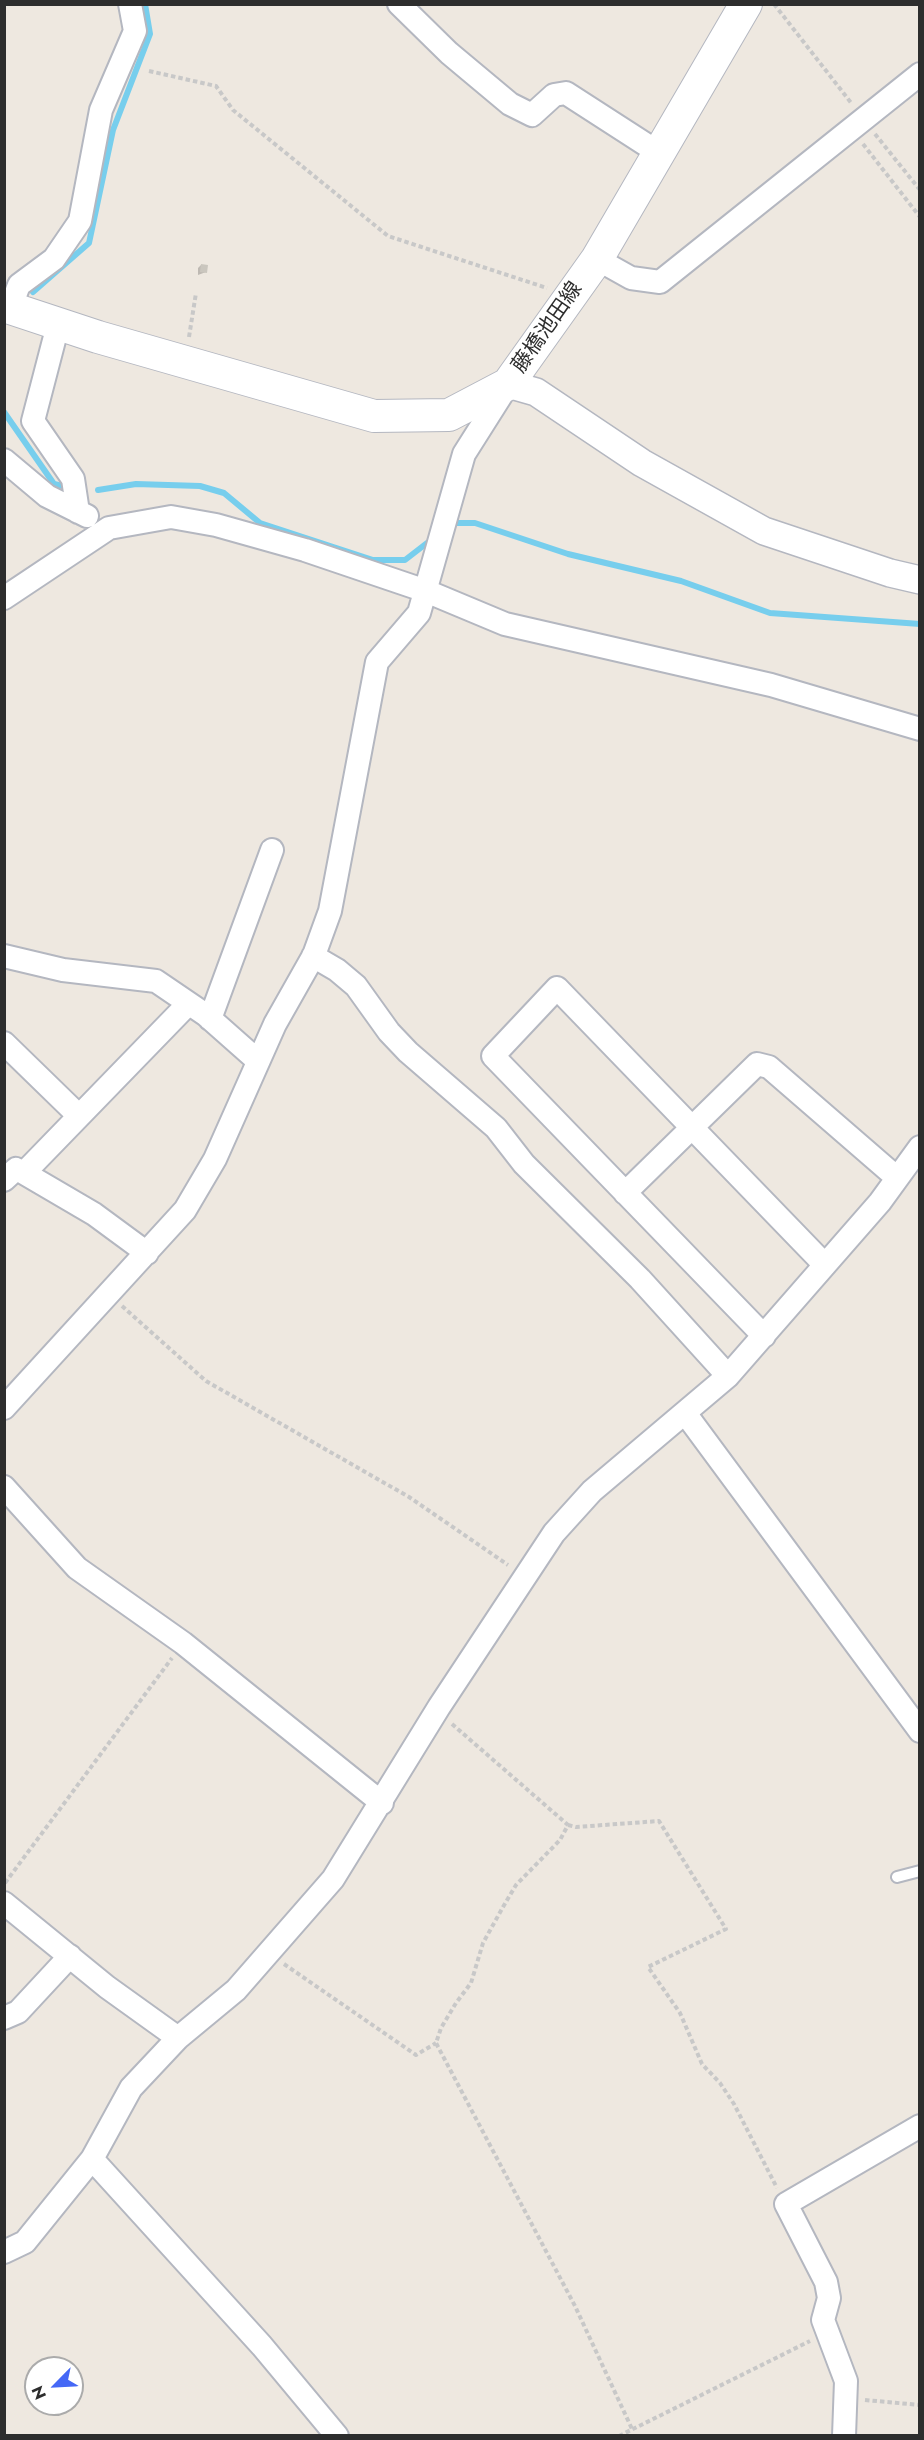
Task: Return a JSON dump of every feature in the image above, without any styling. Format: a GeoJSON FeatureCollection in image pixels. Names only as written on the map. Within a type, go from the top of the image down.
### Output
{"type":"FeatureCollection","features":[{"type":"Feature","properties":{"kind":"main road","name":"藤橋池田線"},"geometry":{"type":"LineString","coordinates":[[8,297],[58,325],[374,416],[449,415],[508,384],[597,259],[746,4]]}},
{"type":"Feature","properties":{"kind":"street"},"geometry":{"type":"LineString","coordinates":[[8,297],[54,259],[80,221],[101,111],[135,31],[130,4]]}},
{"type":"Feature","properties":{"kind":"street"},"geometry":{"type":"LineString","coordinates":[[399,4],[449,53],[510,104],[532,115],[554,95],[566,93],[659,153]]}},
{"type":"Feature","properties":{"kind":"street"},"geometry":{"type":"LineString","coordinates":[[597,259],[632,278],[660,282],[920,74]]}},
{"type":"Feature","properties":{"kind":"street"},"geometry":{"type":"LineString","coordinates":[[58,325],[33,421],[73,479],[78,512]]}},
{"type":"Feature","properties":{"kind":"street"},"geometry":{"type":"LineString","coordinates":[[4,1408],[185,1210],[215,1159],[275,1024],[313,957],[330,911],[377,662],[419,613],[464,454],[508,384],[536,392],[642,463],[764,531],[920,580]]}},
{"type":"Feature","properties":{"kind":"street"},"geometry":{"type":"LineString","coordinates":[[4,460],[47,496],[109,528]]}},
{"type":"Feature","properties":{"kind":"street"},"geometry":{"type":"LineString","coordinates":[[4,598],[109,528],[171,517],[216,525],[305,550],[426,591],[505,624],[771,685],[920,729]]}},
{"type":"Feature","properties":{"kind":"street"},"geometry":{"type":"LineString","coordinates":[[210,1019],[272,850]]}},
{"type":"Feature","properties":{"kind":"street"},"geometry":{"type":"LineString","coordinates":[[4,956],[63,970],[156,981],[210,1019],[258,1060]]}},
{"type":"Feature","properties":{"kind":"street"},"geometry":{"type":"LineString","coordinates":[[313,957],[337,970],[356,986],[389,1032],[408,1053],[496,1128],[524,1164],[640,1279],[728,1376]]}},
{"type":"Feature","properties":{"kind":"street"},"geometry":{"type":"LineString","coordinates":[[764,1336],[493,1056],[557,988],[825,1265]]}},
{"type":"Feature","properties":{"kind":"street"},"geometry":{"type":"LineString","coordinates":[[147,1253],[94,1214],[14,1176],[188,1004]]}},
{"type":"Feature","properties":{"kind":"street"},"geometry":{"type":"LineString","coordinates":[[4,1043],[78,1115]]}},
{"type":"Feature","properties":{"kind":"street"},"geometry":{"type":"LineString","coordinates":[[626,1192],[757,1064],[769,1066],[896,1177]]}},
{"type":"Feature","properties":{"kind":"street"},"geometry":{"type":"LineString","coordinates":[[4,2252],[25,2242],[92,2159],[131,2088],[178,2038],[236,1990],[333,1879],[437,1711],[524,1575],[554,1533],[592,1491],[728,1376],[880,1202],[896,1177],[917,1156]]}},
{"type":"Feature","properties":{"kind":"street"},"geometry":{"type":"LineString","coordinates":[[685,1413],[920,1731]]}},
{"type":"Feature","properties":{"kind":"street"},"geometry":{"type":"LineString","coordinates":[[4,1487],[77,1568],[183,1643],[382,1803]]}},
{"type":"Feature","properties":{"kind":"street"},"geometry":{"type":"LineString","coordinates":[[4,1903],[69,1956],[178,2038]]}},
{"type":"Feature","properties":{"kind":"street"},"geometry":{"type":"LineString","coordinates":[[4,2018],[18,2012],[69,1956]]}},
{"type":"Feature","properties":{"kind":"street"},"geometry":{"type":"LineString","coordinates":[[844,2436],[846,2381],[823,2320],[829,2298],[826,2282],[786,2204],[920,2126]]}},
{"type":"Feature","properties":{"kind":"street"},"geometry":{"type":"LineString","coordinates":[[92,2159],[262,2346],[337,2436]]}},
{"type":"Feature","properties":{"kind":"lane"},"geometry":{"type":"LineString","coordinates":[[897,1877],[920,1871]]}},
{"type":"Feature","properties":{"kind":"path"},"geometry":{"type":"LineString","coordinates":[[774,4],[920,217]]}},
{"type":"Feature","properties":{"kind":"path"},"geometry":{"type":"LineString","coordinates":[[149,71],[216,86],[233,110],[388,236],[571,296]]}},
{"type":"Feature","properties":{"kind":"path"},"geometry":{"type":"LineString","coordinates":[[856,123],[920,190]]}},
{"type":"Feature","properties":{"kind":"path"},"geometry":{"type":"LineString","coordinates":[[186,363],[196,293]]}},
{"type":"Feature","properties":{"kind":"path"},"geometry":{"type":"LineString","coordinates":[[108,1294],[206,1381],[409,1497],[524,1575]]}},
{"type":"Feature","properties":{"kind":"path"},"geometry":{"type":"LineString","coordinates":[[4,1883],[183,1643]]}},
{"type":"Feature","properties":{"kind":"path"},"geometry":{"type":"LineString","coordinates":[[437,1711],[568,1825],[576,1827],[659,1821],[726,1929],[648,1967],[680,2013],[702,2064],[720,2083],[734,2104],[786,2204]]}},
{"type":"Feature","properties":{"kind":"path"},"geometry":{"type":"LineString","coordinates":[[269,1952],[416,2055],[436,2043],[451,2011],[471,1983],[483,1943],[516,1885],[560,1840],[568,1825]]}},
{"type":"Feature","properties":{"kind":"path"},"geometry":{"type":"LineString","coordinates":[[436,2043],[575,2306],[632,2429]]}},
{"type":"Feature","properties":{"kind":"path"},"geometry":{"type":"LineString","coordinates":[[619,2436],[827,2333]]}},
{"type":"Feature","properties":{"kind":"path"},"geometry":{"type":"LineString","coordinates":[[846,2398],[920,2405]]}},
{"type":"Feature","properties":{"kind":"building"},"geometry":{"type":"Polygon","coordinates":[[[201,264],[208,265],[207,273],[200,272],[201,264]]]}},
{"type":"Feature","properties":{"kind":"waterway"},"geometry":{"type":"LineString","coordinates":[[33,292],[89,243],[113,130],[150,34],[145,4]]}},
{"type":"Feature","properties":{"kind":"waterway"},"geometry":{"type":"LineString","coordinates":[[4,412],[54,484],[63,486]]}},
{"type":"Feature","properties":{"kind":"waterway"},"geometry":{"type":"LineString","coordinates":[[98,490],[136,484],[200,486],[224,493],[260,523],[373,560],[405,560],[427,543]]}},
{"type":"Feature","properties":{"kind":"waterway"},"geometry":{"type":"LineString","coordinates":[[457,523],[475,523],[568,554],[681,581],[770,613],[920,624]]}}]}
